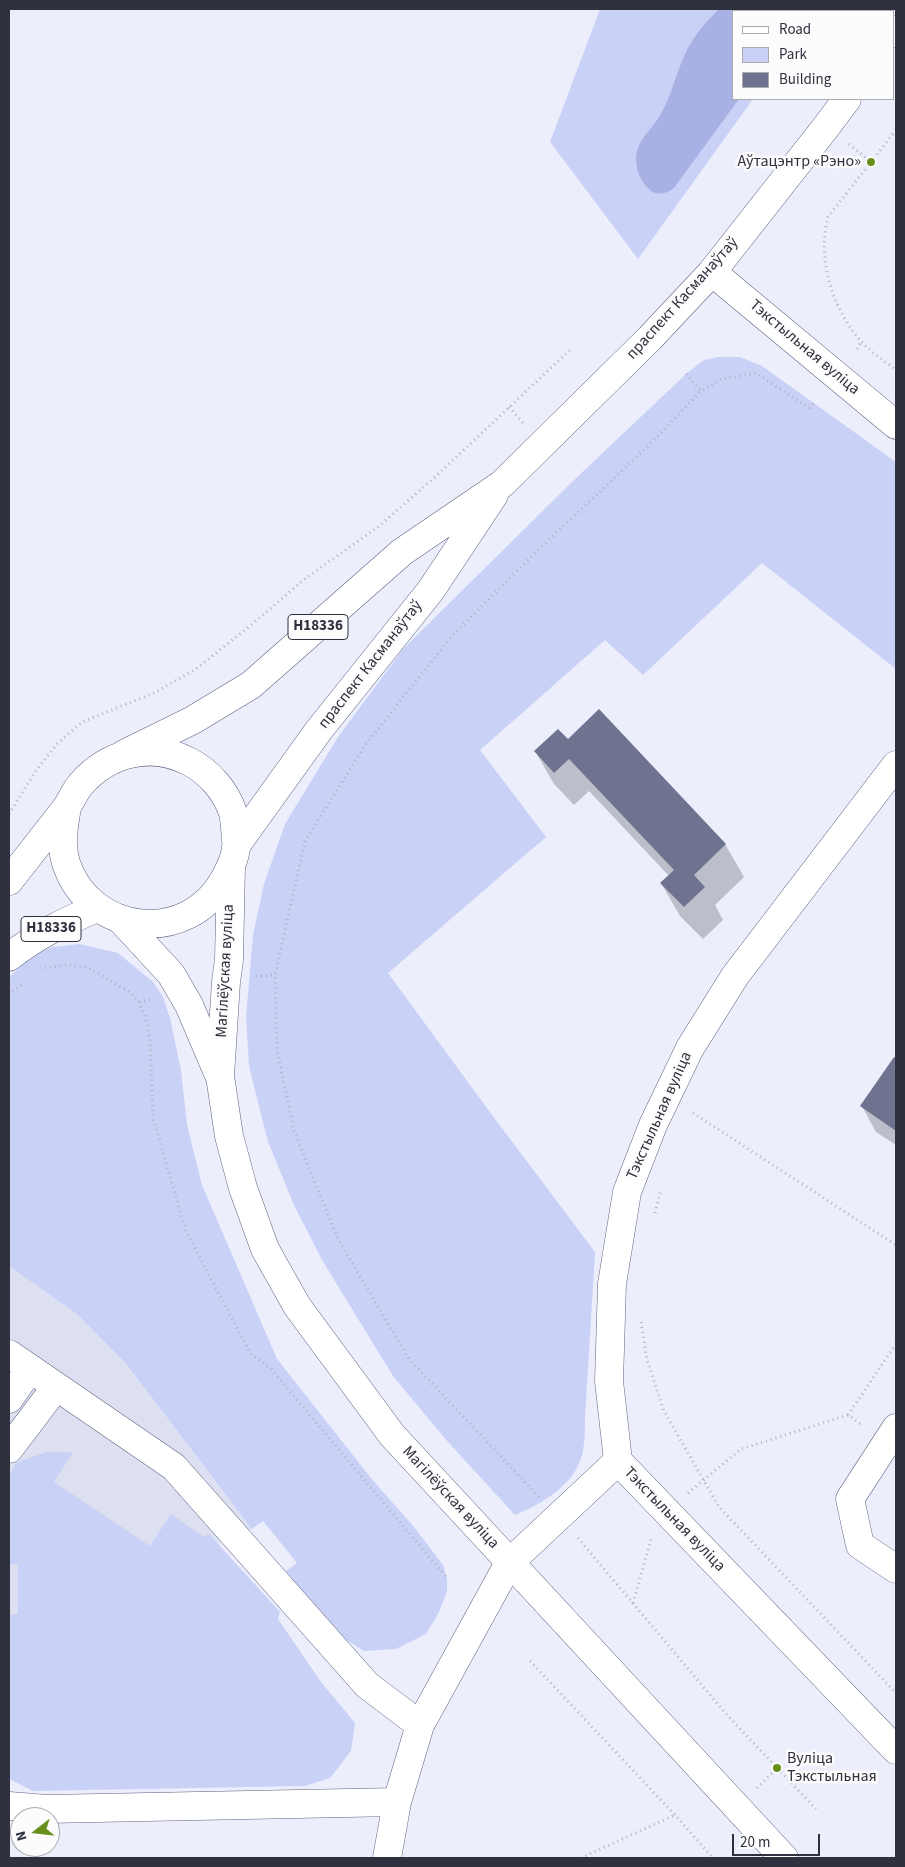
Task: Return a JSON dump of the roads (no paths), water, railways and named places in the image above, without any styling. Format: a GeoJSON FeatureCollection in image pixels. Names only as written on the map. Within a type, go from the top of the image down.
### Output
{"type":"FeatureCollection","features":[{"type":"Feature","properties":{"kind":"main road","name":"праспект Касманаўтаў"},"geometry":{"type":"LineString","coordinates":[[9,881],[67,807],[80,785],[100,766],[194,720],[251,684],[402,552],[502,484],[650,338],[712,272],[846,100]]}},
{"type":"Feature","properties":{"kind":"main road","name":"Тэкстыльная вуліца"},"geometry":{"type":"LineString","coordinates":[[712,272],[896,425]]}},
{"type":"Feature","properties":{"kind":"main road","name":"праспект Касманаўтаў"},"geometry":{"type":"LineString","coordinates":[[67,807],[62,835],[66,862],[78,888],[109,914],[148,924],[174,921],[199,909],[218,890],[234,855],[319,730],[431,590],[502,484]]}},
{"type":"Feature","properties":{"kind":"main road","name":"праспект Касманаўтаў"},"geometry":{"type":"LineString","coordinates":[[124,754],[151,751],[178,756],[202,768],[221,788],[233,812],[234,855]]}},
{"type":"Feature","properties":{"kind":"main road","name":"Тэкстыльная вуліца"},"geometry":{"type":"LineString","coordinates":[[896,765],[735,976],[690,1048],[653,1125],[627,1192],[612,1284],[609,1382],[618,1461],[896,1750]]}},
{"type":"Feature","properties":{"kind":"main road","name":"Магілёўская вуліца"},"geometry":{"type":"LineString","coordinates":[[234,855],[229,960],[220,1076],[229,1136],[243,1188],[265,1249],[297,1306],[392,1435],[784,1858]]}},
{"type":"Feature","properties":{"kind":"main road","name":"Магілёўская вуліца"},"geometry":{"type":"LineString","coordinates":[[109,914],[171,974],[189,1005],[220,1076]]}},
{"type":"Feature","properties":{"kind":"main road","name":"Н18336"},"geometry":{"type":"LineString","coordinates":[[9,957],[57,925],[109,914]]}},
{"type":"Feature","properties":{"kind":"main road"},"geometry":{"type":"LineString","coordinates":[[9,1399],[15,1360],[174,1467],[367,1685],[420,1724]]}},
{"type":"Feature","properties":{"kind":"main road"},"geometry":{"type":"LineString","coordinates":[[9,1449],[56,1387]]}},
{"type":"Feature","properties":{"kind":"main road"},"geometry":{"type":"LineString","coordinates":[[896,1428],[850,1499],[860,1545],[896,1568]]}},
{"type":"Feature","properties":{"kind":"main road"},"geometry":{"type":"LineString","coordinates":[[387,1858],[397,1802],[420,1724],[509,1563],[618,1461]]}},
{"type":"Feature","properties":{"kind":"main road"},"geometry":{"type":"LineString","coordinates":[[9,1806],[47,1809],[397,1802]]}},
{"type":"Feature","properties":{"kind":"place","name":"Аўтацэнтр «Рэно»"},"geometry":{"type":"Point","coordinates":[871,162]}},
{"type":"Feature","properties":{"kind":"place","name":"Вуліца Тэкстыльная"},"geometry":{"type":"Point","coordinates":[777,1768]}}]}
